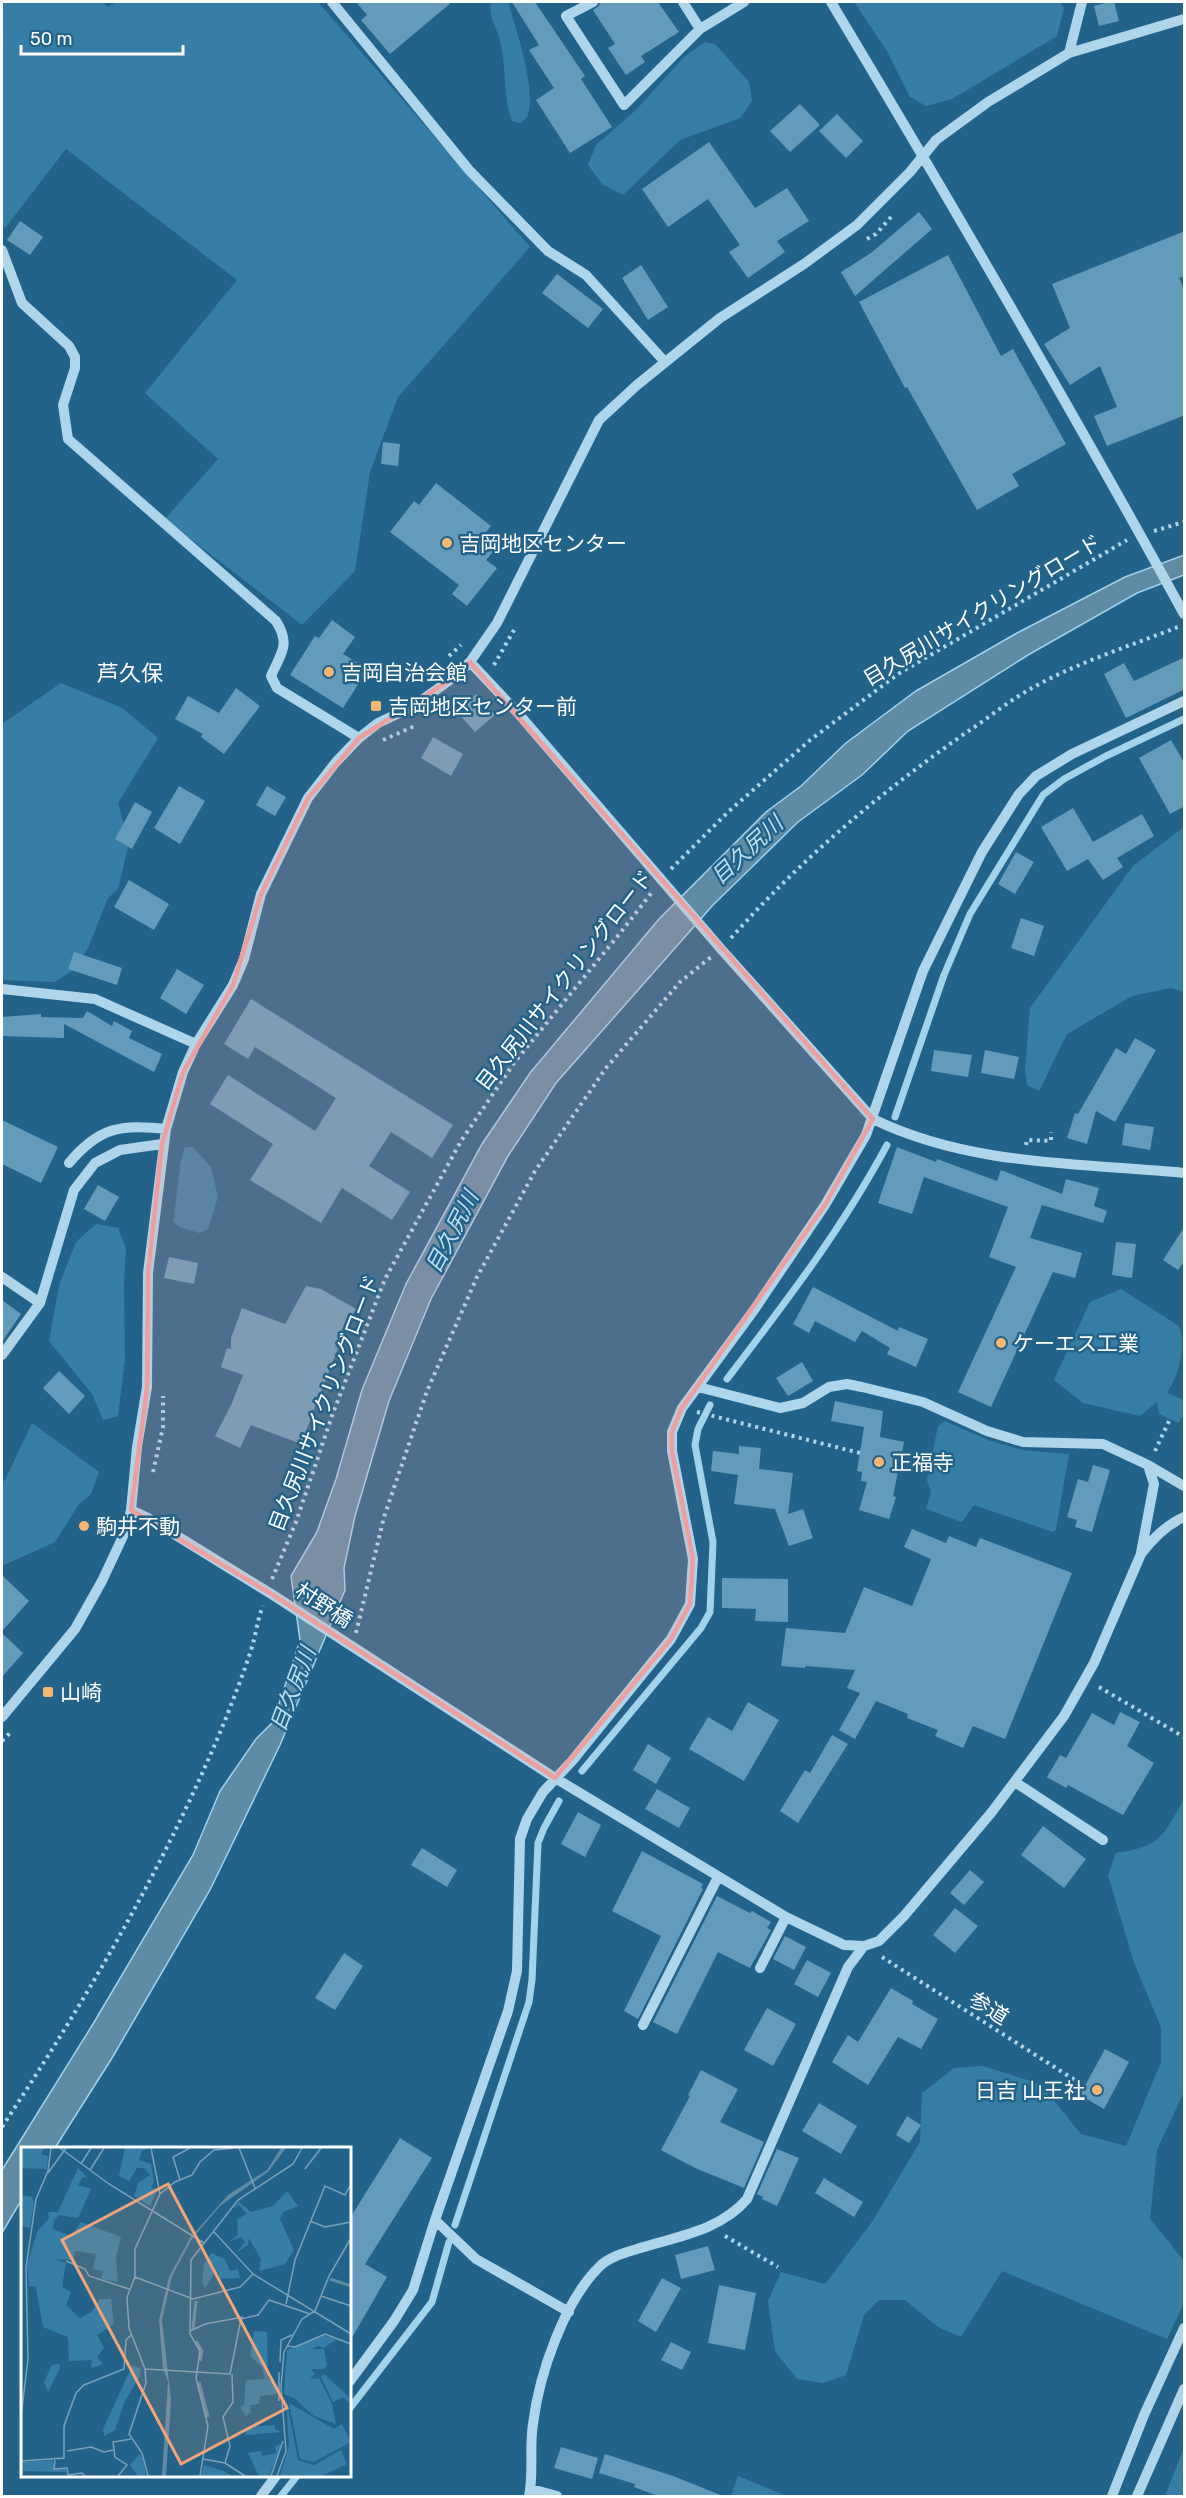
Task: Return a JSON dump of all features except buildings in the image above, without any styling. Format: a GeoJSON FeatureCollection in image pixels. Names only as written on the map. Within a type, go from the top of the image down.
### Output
{"type":"FeatureCollection","features":[{"type":"Feature","properties":{"kind":"street"},"geometry":{"type":"LineString","coordinates":[[332,2],[469,170],[548,251],[586,275],[665,362]]}},
{"type":"Feature","properties":{"kind":"street"},"geometry":{"type":"LineString","coordinates":[[593,2],[566,16],[624,105],[700,30],[744,2]]}},
{"type":"Feature","properties":{"kind":"street"},"geometry":{"type":"LineString","coordinates":[[683,2],[700,30]]}},
{"type":"Feature","properties":{"kind":"street"},"geometry":{"type":"LineString","coordinates":[[831,2],[922,155],[1185,614]]}},
{"type":"Feature","properties":{"kind":"street"},"geometry":{"type":"LineString","coordinates":[[1069,53],[1082,2]]}},
{"type":"Feature","properties":{"kind":"street"},"geometry":{"type":"LineString","coordinates":[[2,1717],[75,1629],[102,1581],[125,1532],[131,1510],[137,1447],[147,1387],[148,1273],[162,1144],[183,1072],[196,1044],[233,985],[244,959],[261,894],[308,798],[336,762],[359,738],[378,723],[412,706],[450,680],[470,662],[496,623],[599,420],[665,362],[720,318],[804,264],[857,225],[910,172],[936,140],[988,102],[1069,53],[1185,19]]}},
{"type":"Feature","properties":{"kind":"street"},"geometry":{"type":"LineString","coordinates":[[2,250],[22,303],[69,346],[75,357],[75,368],[63,405],[68,439],[276,621],[284,634],[283,648],[270,676],[277,688],[359,738]]}},
{"type":"Feature","properties":{"kind":"street"},"geometry":{"type":"LineString","coordinates":[[470,662],[873,1119],[903,1134],[1024,1161],[1185,1173]]}},
{"type":"Feature","properties":{"kind":"street"},"geometry":{"type":"LineString","coordinates":[[351,2380],[394,2321],[413,2290],[514,1989],[517,1971],[520,1839],[527,1819],[555,1778],[572,1761],[670,1639],[690,1604],[693,1559],[672,1451],[672,1432],[682,1408],[825,1205],[873,1119],[923,971],[982,852],[1019,794],[1036,776],[1072,754],[1185,701]]}},
{"type":"Feature","properties":{"kind":"street"},"geometry":{"type":"LineString","coordinates":[[2,989],[95,999],[196,1044]]}},
{"type":"Feature","properties":{"kind":"street"},"geometry":{"type":"LineString","coordinates":[[69,1163],[82,1147],[117,1127],[134,1125],[166,1129]]}},
{"type":"Feature","properties":{"kind":"street"},"geometry":{"type":"LineString","coordinates":[[2,1354],[40,1303],[74,1190],[96,1163],[120,1150],[162,1144]]}},
{"type":"Feature","properties":{"kind":"street"},"geometry":{"type":"LineString","coordinates":[[2,1277],[40,1303]]}},
{"type":"Feature","properties":{"kind":"street"},"geometry":{"type":"LineString","coordinates":[[698,1388],[780,1408],[803,1403],[829,1388],[847,1384],[923,1402],[987,1431],[1023,1442],[1103,1444],[1148,1465],[1185,1486]]}},
{"type":"Feature","properties":{"kind":"street"},"geometry":{"type":"LineString","coordinates":[[557,2496],[530,2493],[532,2424],[541,2381],[569,2312],[589,2279],[602,2264],[623,2253],[713,2226],[734,2214],[747,2199],[848,1967],[864,1946],[879,1941],[903,1916],[1015,1782],[1064,1716],[1085,1679],[1141,1554],[1154,1484],[1148,1465]]}},
{"type":"Feature","properties":{"kind":"street","name":"村野橋"},"geometry":{"type":"LineString","coordinates":[[131,1510],[354,1642],[555,1778],[786,1917],[844,1945],[864,1946]]}},
{"type":"Feature","properties":{"kind":"street"},"geometry":{"type":"LineString","coordinates":[[1141,1554],[1167,1527],[1185,1517]]}},
{"type":"Feature","properties":{"kind":"street"},"geometry":{"type":"LineString","coordinates":[[1015,1782],[1103,1840]]}},
{"type":"Feature","properties":{"kind":"street"},"geometry":{"type":"LineString","coordinates":[[643,2025],[718,1876]]}},
{"type":"Feature","properties":{"kind":"street"},"geometry":{"type":"LineString","coordinates":[[760,1968],[786,1917]]}},
{"type":"Feature","properties":{"kind":"street"},"geometry":{"type":"LineString","coordinates":[[435,2220],[476,2259],[569,2312]]}},
{"type":"Feature","properties":{"kind":"street"},"geometry":{"type":"LineString","coordinates":[[1112,2496],[1144,2415],[1185,2328]]}},
{"type":"Feature","properties":{"kind":"street"},"geometry":{"type":"LineString","coordinates":[[1137,2496],[1185,2389]]}},
{"type":"Feature","properties":{"kind":"street"},"geometry":{"type":"LineString","coordinates":[[261,2496],[275,2477]]}},
{"type":"Feature","properties":{"kind":"path"},"geometry":{"type":"LineString","coordinates":[[866,240],[876,234],[897,209]]}},
{"type":"Feature","properties":{"kind":"path","name":"目久尻川サイクリングロード"},"geometry":{"type":"LineString","coordinates":[[2,2127],[53,2050],[116,1945],[175,1832],[226,1718],[333,1413],[385,1280],[462,1141],[513,1063],[664,881],[728,812],[809,741],[898,674],[1082,565],[1141,535],[1185,522]]}},
{"type":"Feature","properties":{"kind":"path"},"geometry":{"type":"LineString","coordinates":[[483,676],[498,660],[518,621]]}},
{"type":"Feature","properties":{"kind":"path"},"geometry":{"type":"LineString","coordinates":[[354,1642],[384,1517],[427,1391],[477,1277],[535,1171],[606,1068],[680,982],[721,949],[759,907],[812,855],[905,775],[1028,690],[1085,664],[1185,624]]}},
{"type":"Feature","properties":{"kind":"path"},"geometry":{"type":"LineString","coordinates":[[376,744],[424,721]]}},
{"type":"Feature","properties":{"kind":"path"},"geometry":{"type":"LineString","coordinates":[[150,1483],[163,1427],[163,1395]]}},
{"type":"Feature","properties":{"kind":"path"},"geometry":{"type":"LineString","coordinates":[[696,1412],[860,1453]]}},
{"type":"Feature","properties":{"kind":"path"},"geometry":{"type":"LineString","coordinates":[[1148,1465],[1170,1419]]}},
{"type":"Feature","properties":{"kind":"path"},"geometry":{"type":"LineString","coordinates":[[1085,1679],[1185,1737]]}},
{"type":"Feature","properties":{"kind":"path","name":"参道"},"geometry":{"type":"LineString","coordinates":[[881,1956],[1081,2085]]}},
{"type":"Feature","properties":{"kind":"path"},"geometry":{"type":"LineString","coordinates":[[713,2226],[723,2235],[778,2267]]}},
{"type":"Feature","properties":{"kind":"highlighted area"},"geometry":{"type":"Polygon","coordinates":[[[470,662],[873,1119],[825,1205],[682,1408],[672,1432],[672,1451],[693,1559],[690,1604],[671,1639],[555,1778],[273,1595],[131,1510],[147,1387],[148,1273],[162,1144],[183,1072],[233,985],[261,894],[308,798],[359,738],[450,680],[470,662]]]}},
{"type":"Feature","properties":{"kind":"shaded area"},"geometry":{"type":"Polygon","coordinates":[[[2,2],[102,2],[108,7],[116,2],[318,2],[530,247],[398,397],[370,472],[355,571],[302,625],[165,519],[218,459],[145,393],[237,280],[66,149],[5,228],[2,226],[2,2]]]}},
{"type":"Feature","properties":{"kind":"shaded area"},"geometry":{"type":"Polygon","coordinates":[[[491,2],[508,2],[528,76],[530,106],[527,117],[520,123],[512,121],[509,111],[503,58],[499,37],[491,16],[491,2]]]}},
{"type":"Feature","properties":{"kind":"shaded area"},"geometry":{"type":"Polygon","coordinates":[[[854,2],[1060,2],[1064,8],[1057,36],[952,99],[926,106],[910,97],[887,51],[854,2]]]}},
{"type":"Feature","properties":{"kind":"shaded area"},"geometry":{"type":"Polygon","coordinates":[[[705,42],[715,44],[749,82],[752,101],[740,118],[680,140],[623,195],[602,184],[588,165],[596,145],[636,110],[684,57],[705,42]]]}},
{"type":"Feature","properties":{"kind":"shaded area"},"geometry":{"type":"Polygon","coordinates":[[[61,683],[122,708],[158,738],[118,803],[129,843],[118,889],[108,898],[88,948],[74,970],[54,982],[2,980],[2,724],[61,683]]]}},
{"type":"Feature","properties":{"kind":"shaded area"},"geometry":{"type":"Polygon","coordinates":[[[1184,827],[1184,992],[1171,988],[1132,996],[1067,1034],[1039,1091],[1027,1085],[1025,1070],[1030,1008],[1133,866],[1184,827]]]}},
{"type":"Feature","properties":{"kind":"shaded area"},"geometry":{"type":"Polygon","coordinates":[[[185,1147],[193,1147],[211,1167],[218,1197],[208,1229],[199,1233],[180,1227],[173,1222],[181,1160],[185,1147]]]}},
{"type":"Feature","properties":{"kind":"shaded area"},"geometry":{"type":"Polygon","coordinates":[[[96,1224],[118,1228],[126,1248],[125,1360],[118,1416],[103,1420],[92,1394],[49,1341],[59,1285],[76,1242],[96,1224]]]}},
{"type":"Feature","properties":{"kind":"shaded area"},"geometry":{"type":"Polygon","coordinates":[[[1121,1289],[1179,1326],[1182,1352],[1175,1377],[1167,1393],[1184,1400],[1184,1415],[1178,1423],[1159,1414],[1157,1402],[1140,1416],[1083,1403],[1054,1380],[1090,1302],[1121,1289]]]}},
{"type":"Feature","properties":{"kind":"shaded area"},"geometry":{"type":"Polygon","coordinates":[[[945,1421],[988,1440],[1022,1450],[1069,1454],[1056,1529],[1053,1532],[974,1505],[962,1522],[926,1509],[931,1493],[927,1480],[938,1426],[945,1421]]]}},
{"type":"Feature","properties":{"kind":"shaded area"},"geometry":{"type":"Polygon","coordinates":[[[32,1423],[99,1472],[91,1494],[79,1504],[55,1542],[2,1566],[2,1482],[32,1423]]]}},
{"type":"Feature","properties":{"kind":"shaded area"},"geometry":{"type":"Polygon","coordinates":[[[1184,1799],[1184,2092],[1157,2150],[1150,2219],[1184,2261],[1184,2303],[1167,2339],[1002,2271],[961,2337],[938,2327],[905,2300],[879,2300],[864,2315],[846,2375],[823,2383],[797,2379],[775,2351],[768,2301],[781,2272],[825,2284],[872,2222],[920,2142],[922,2093],[954,2068],[983,2066],[1040,2084],[1081,2134],[1126,2146],[1161,2062],[1161,2027],[1134,1963],[1108,1875],[1116,1853],[1143,1847],[1159,1838],[1184,1799]]]}},
{"type":"Feature","properties":{"kind":"shaded area"},"geometry":{"type":"Polygon","coordinates":[[[1184,2448],[1184,2496],[1165,2496],[1184,2448]]]}},
{"type":"Feature","properties":{"kind":"shaded area"},"geometry":{"type":"Polygon","coordinates":[[[738,2476],[786,2496],[731,2496],[738,2476]]]}},
{"type":"Feature","properties":{"kind":"water","name":"目久尻川"},"geometry":{"type":"Polygon","coordinates":[[[1184,555],[1184,575],[1137,593],[1028,655],[908,731],[862,775],[798,822],[713,905],[556,1083],[508,1156],[431,1299],[389,1401],[355,1516],[344,1568],[345,1590],[280,1745],[210,1890],[112,2058],[56,2147],[21,2147],[21,2201],[2,2233],[2,2170],[93,2024],[193,1855],[220,1791],[256,1739],[273,1722],[300,1640],[291,1576],[317,1532],[336,1479],[362,1390],[406,1284],[482,1144],[530,1073],[659,919],[766,812],[801,786],[846,743],[916,691],[1017,633],[1125,577],[1184,555]]]}},
{"type":"Feature","properties":{"kind":"waterway"},"geometry":{"type":"LineString","coordinates":[[895,1117],[944,975],[970,914],[1043,795],[1064,779],[1106,756],[1184,719]]}},
{"type":"Feature","properties":{"kind":"waterway"},"geometry":{"type":"LineString","coordinates":[[727,1379],[832,1236],[887,1145]]}},
{"type":"Feature","properties":{"kind":"waterway"},"geometry":{"type":"LineString","coordinates":[[582,1771],[701,1628],[710,1612],[713,1542],[695,1445],[698,1429],[710,1405]]}},
{"type":"Feature","properties":{"kind":"waterway"},"geometry":{"type":"LineString","coordinates":[[455,2225],[529,2002],[538,1843],[559,1801]]}},
{"type":"Feature","properties":{"kind":"waterway"},"geometry":{"type":"LineString","coordinates":[[351,2407],[432,2302],[449,2242]]}},
{"type":"Feature","properties":{"kind":"waterway"},"geometry":{"type":"LineString","coordinates":[[281,2496],[296,2477]]}},
{"type":"Feature","properties":{"kind":"place","name":"吉岡地区センター"},"geometry":{"type":"Point","coordinates":[447,543]}},
{"type":"Feature","properties":{"kind":"place","name":"吉岡自治会館"},"geometry":{"type":"Point","coordinates":[329,672]}},
{"type":"Feature","properties":{"kind":"place","name":"吉岡地区センター前"},"geometry":{"type":"Point","coordinates":[376,706]}},
{"type":"Feature","properties":{"kind":"place","name":"ケーエス工業"},"geometry":{"type":"Point","coordinates":[1001,1343]}},
{"type":"Feature","properties":{"kind":"place","name":"正福寺"},"geometry":{"type":"Point","coordinates":[879,1462]}},
{"type":"Feature","properties":{"kind":"place","name":"駒井不動"},"geometry":{"type":"Point","coordinates":[84,1526]}},
{"type":"Feature","properties":{"kind":"place","name":"山崎"},"geometry":{"type":"Point","coordinates":[48,1692]}},
{"type":"Feature","properties":{"kind":"place","name":"日吉 山王社"},"geometry":{"type":"Point","coordinates":[1097,2090]}},
{"type":"Feature","properties":{"kind":"district","name":"芦久保"},"geometry":{"type":"Point","coordinates":[130,673]}}]}
